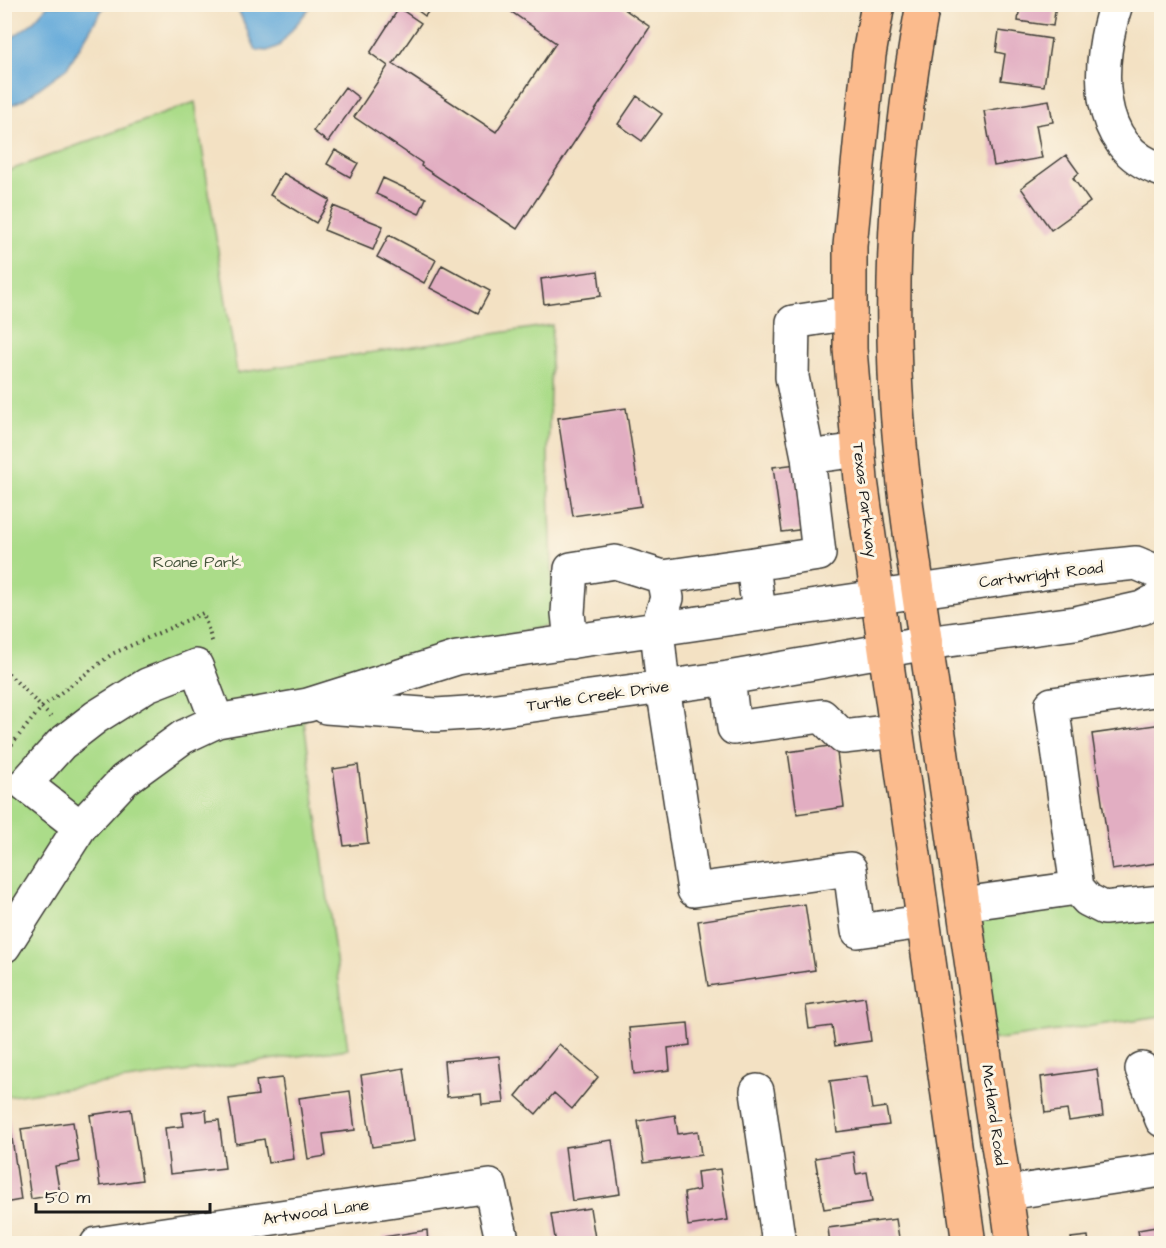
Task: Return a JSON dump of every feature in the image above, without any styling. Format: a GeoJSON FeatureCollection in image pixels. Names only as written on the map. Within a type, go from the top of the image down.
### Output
{"type":"FeatureCollection","features":[{"type":"Feature","properties":{"kind":"main road","name":"Texas Parkway"},"geometry":{"type":"LineString","coordinates":[[878,4],[869,56],[849,246],[850,349],[859,450],[877,596],[969,1244]]}},
{"type":"Feature","properties":{"kind":"main road"},"geometry":{"type":"LineString","coordinates":[[922,4],[912,61],[900,158],[894,280],[895,374],[902,462],[963,904]]}},
{"type":"Feature","properties":{"kind":"main road","name":"McHard Road"},"geometry":{"type":"LineString","coordinates":[[963,904],[1013,1244]]}},
{"type":"Feature","properties":{"kind":"street"},"geometry":{"type":"LineString","coordinates":[[1116,4],[1102,78],[1106,109],[1116,133],[1129,151],[1140,160],[1161,170]]}},
{"type":"Feature","properties":{"kind":"street"},"geometry":{"type":"LineString","coordinates":[[571,642],[568,613],[572,569],[615,562],[663,577],[819,554],[808,457],[792,377],[793,322],[850,313]]}},
{"type":"Feature","properties":{"kind":"street"},"geometry":{"type":"LineString","coordinates":[[808,457],[859,450]]}},
{"type":"Feature","properties":{"kind":"street","name":"Cartwright Road"},"geometry":{"type":"LineString","coordinates":[[877,596],[1058,571],[1136,563],[1161,574]]}},
{"type":"Feature","properties":{"kind":"street"},"geometry":{"type":"LineString","coordinates":[[753,564],[759,614]]}},
{"type":"Feature","properties":{"kind":"street"},"geometry":{"type":"LineString","coordinates":[[663,577],[667,598],[657,629],[663,687],[694,890],[850,868],[858,931],[922,922]]}},
{"type":"Feature","properties":{"kind":"street","name":"Turtle Creek Drive"},"geometry":{"type":"LineString","coordinates":[[4,946],[80,827],[124,780],[183,737],[217,721],[308,705],[457,658],[877,596]]}},
{"type":"Feature","properties":{"kind":"street"},"geometry":{"type":"LineString","coordinates":[[927,644],[1075,622],[1142,609],[1161,597]]}},
{"type":"Feature","properties":{"kind":"street","name":"Turtle Creek Drive"},"geometry":{"type":"LineString","coordinates":[[308,705],[436,715],[482,712],[728,678],[927,644]]}},
{"type":"Feature","properties":{"kind":"street"},"geometry":{"type":"LineString","coordinates":[[80,827],[25,784],[69,738],[96,717],[147,685],[196,666],[217,721]]}},
{"type":"Feature","properties":{"kind":"street"},"geometry":{"type":"LineString","coordinates":[[728,678],[734,728],[822,716],[843,737],[896,731]]}},
{"type":"Feature","properties":{"kind":"street"},"geometry":{"type":"LineString","coordinates":[[1161,689],[1052,704],[1077,888],[1088,900],[1104,908],[1161,902]]}},
{"type":"Feature","properties":{"kind":"street"},"geometry":{"type":"LineString","coordinates":[[963,904],[1077,888]]}},
{"type":"Feature","properties":{"kind":"street"},"geometry":{"type":"LineString","coordinates":[[1142,1069],[1161,1120]]}},
{"type":"Feature","properties":{"kind":"street"},"geometry":{"type":"LineString","coordinates":[[757,1091],[779,1244]]}},
{"type":"Feature","properties":{"kind":"street"},"geometry":{"type":"LineString","coordinates":[[1006,1193],[1161,1170]]}},
{"type":"Feature","properties":{"kind":"street","name":"Artwood Lane"},"geometry":{"type":"LineString","coordinates":[[97,1244],[490,1186],[503,1244]]}},
{"type":"Feature","properties":{"kind":"path"},"geometry":{"type":"LineString","coordinates":[[4,669],[69,738]]}},
{"type":"Feature","properties":{"kind":"green space","name":"Roane Park"},"geometry":{"type":"Polygon","coordinates":[[[195,102],[237,373],[552,325],[548,456],[554,624],[375,668],[304,721],[348,1049],[5,1097],[5,172],[195,102]]]}},
{"type":"Feature","properties":{"kind":"green space"},"geometry":{"type":"Polygon","coordinates":[[[1161,892],[1161,1016],[993,1040],[981,921],[1161,892]]]}},
{"type":"Feature","properties":{"kind":"water"},"geometry":{"type":"Polygon","coordinates":[[[48,5],[105,5],[67,68],[24,99],[5,108],[5,43],[32,23],[48,5]]]}},
{"type":"Feature","properties":{"kind":"water"},"geometry":{"type":"Polygon","coordinates":[[[236,5],[312,5],[279,46],[267,51],[256,50],[236,5]]]}},
{"type":"Feature","properties":{"kind":"building"},"geometry":{"type":"Polygon","coordinates":[[[409,4],[434,4],[425,16],[409,4]]]}},
{"type":"Feature","properties":{"kind":"building"},"geometry":{"type":"Polygon","coordinates":[[[500,4],[617,4],[650,27],[517,229],[421,166],[422,163],[354,117],[388,66],[370,53],[399,8],[421,23],[393,64],[496,132],[556,43],[500,4]]]}},
{"type":"Feature","properties":{"kind":"building"},"geometry":{"type":"Polygon","coordinates":[[[1020,4],[1056,4],[1053,26],[1018,21],[1020,4]]]}},
{"type":"Feature","properties":{"kind":"building"},"geometry":{"type":"Polygon","coordinates":[[[999,31],[1051,39],[1044,86],[1001,80],[1005,54],[996,52],[999,31]]]}},
{"type":"Feature","properties":{"kind":"building"},"geometry":{"type":"Polygon","coordinates":[[[345,87],[359,98],[328,142],[313,131],[345,87]]]}},
{"type":"Feature","properties":{"kind":"building"},"geometry":{"type":"Polygon","coordinates":[[[637,96],[662,114],[642,141],[618,124],[637,96]]]}},
{"type":"Feature","properties":{"kind":"building"},"geometry":{"type":"Polygon","coordinates":[[[1049,100],[1053,122],[1036,125],[1042,158],[994,166],[984,111],[1049,100]]]}},
{"type":"Feature","properties":{"kind":"building"},"geometry":{"type":"Polygon","coordinates":[[[335,150],[358,163],[350,177],[327,164],[335,150]]]}},
{"type":"Feature","properties":{"kind":"building"},"geometry":{"type":"Polygon","coordinates":[[[1066,155],[1079,173],[1073,178],[1090,202],[1051,230],[1021,188],[1066,155]]]}},
{"type":"Feature","properties":{"kind":"building"},"geometry":{"type":"Polygon","coordinates":[[[283,173],[330,200],[316,223],[270,195],[283,173]]]}},
{"type":"Feature","properties":{"kind":"building"},"geometry":{"type":"Polygon","coordinates":[[[383,178],[426,198],[419,214],[376,194],[383,178]]]}},
{"type":"Feature","properties":{"kind":"building"},"geometry":{"type":"Polygon","coordinates":[[[333,206],[383,226],[373,250],[324,230],[333,206]]]}},
{"type":"Feature","properties":{"kind":"building"},"geometry":{"type":"Polygon","coordinates":[[[389,235],[436,260],[424,283],[377,257],[389,235]]]}},
{"type":"Feature","properties":{"kind":"building"},"geometry":{"type":"Polygon","coordinates":[[[442,265],[490,291],[478,313],[430,288],[442,265]]]}},
{"type":"Feature","properties":{"kind":"building"},"geometry":{"type":"Polygon","coordinates":[[[598,271],[601,296],[544,304],[541,279],[598,271]]]}},
{"type":"Feature","properties":{"kind":"building"},"geometry":{"type":"Polygon","coordinates":[[[626,408],[641,506],[573,516],[558,418],[626,408]]]}},
{"type":"Feature","properties":{"kind":"building"},"geometry":{"type":"Polygon","coordinates":[[[797,464],[806,529],[782,532],[773,467],[797,464]]]}},
{"type":"Feature","properties":{"kind":"building"},"geometry":{"type":"Polygon","coordinates":[[[1162,724],[1162,862],[1112,870],[1092,734],[1162,724]]]}},
{"type":"Feature","properties":{"kind":"building"},"geometry":{"type":"Polygon","coordinates":[[[836,745],[844,807],[797,814],[788,752],[836,745]]]}},
{"type":"Feature","properties":{"kind":"building"},"geometry":{"type":"Polygon","coordinates":[[[358,765],[368,843],[344,846],[333,769],[358,765]]]}},
{"type":"Feature","properties":{"kind":"building"},"geometry":{"type":"Polygon","coordinates":[[[805,904],[815,970],[708,986],[698,921],[805,904]]]}},
{"type":"Feature","properties":{"kind":"building"},"geometry":{"type":"Polygon","coordinates":[[[865,997],[871,1041],[835,1046],[832,1026],[809,1029],[806,1006],[865,997]]]}},
{"type":"Feature","properties":{"kind":"building"},"geometry":{"type":"Polygon","coordinates":[[[688,1023],[690,1045],[668,1048],[670,1070],[634,1074],[629,1028],[688,1023]]]}},
{"type":"Feature","properties":{"kind":"building"},"geometry":{"type":"Polygon","coordinates":[[[559,1044],[598,1077],[572,1109],[554,1093],[536,1114],[516,1096],[559,1044]]]}},
{"type":"Feature","properties":{"kind":"building"},"geometry":{"type":"Polygon","coordinates":[[[499,1056],[504,1103],[482,1105],[481,1094],[447,1097],[444,1061],[499,1056]]]}},
{"type":"Feature","properties":{"kind":"building"},"geometry":{"type":"Polygon","coordinates":[[[404,1068],[414,1141],[372,1147],[361,1075],[404,1068]]]}},
{"type":"Feature","properties":{"kind":"building"},"geometry":{"type":"Polygon","coordinates":[[[1097,1069],[1103,1116],[1069,1121],[1067,1110],[1045,1113],[1041,1077],[1097,1069]]]}},
{"type":"Feature","properties":{"kind":"building"},"geometry":{"type":"Polygon","coordinates":[[[867,1076],[872,1109],[886,1107],[889,1125],[837,1132],[830,1081],[867,1076]]]}},
{"type":"Feature","properties":{"kind":"building"},"geometry":{"type":"Polygon","coordinates":[[[282,1078],[294,1159],[268,1163],[264,1139],[236,1144],[229,1099],[258,1095],[256,1081],[282,1078]]]}},
{"type":"Feature","properties":{"kind":"building"},"geometry":{"type":"Polygon","coordinates":[[[350,1091],[355,1130],[323,1134],[326,1156],[308,1159],[299,1098],[350,1091]]]}},
{"type":"Feature","properties":{"kind":"building"},"geometry":{"type":"Polygon","coordinates":[[[131,1109],[142,1180],[100,1186],[90,1115],[131,1109]]]}},
{"type":"Feature","properties":{"kind":"building"},"geometry":{"type":"Polygon","coordinates":[[[206,1110],[207,1121],[219,1120],[225,1168],[170,1174],[165,1128],[184,1126],[182,1113],[206,1110]]]}},
{"type":"Feature","properties":{"kind":"building"},"geometry":{"type":"Polygon","coordinates":[[[675,1115],[678,1134],[698,1131],[701,1155],[644,1163],[638,1121],[675,1115]]]}},
{"type":"Feature","properties":{"kind":"building"},"geometry":{"type":"Polygon","coordinates":[[[4,1118],[9,1118],[21,1200],[4,1203],[4,1118]]]}},
{"type":"Feature","properties":{"kind":"building"},"geometry":{"type":"Polygon","coordinates":[[[73,1122],[79,1162],[55,1166],[60,1194],[31,1199],[21,1129],[73,1122]]]}},
{"type":"Feature","properties":{"kind":"building"},"geometry":{"type":"Polygon","coordinates":[[[612,1140],[620,1194],[572,1201],[565,1147],[612,1140]]]}},
{"type":"Feature","properties":{"kind":"building"},"geometry":{"type":"Polygon","coordinates":[[[853,1152],[856,1174],[867,1172],[872,1202],[824,1209],[815,1158],[853,1152]]]}},
{"type":"Feature","properties":{"kind":"building"},"geometry":{"type":"Polygon","coordinates":[[[720,1169],[728,1220],[688,1226],[684,1193],[699,1190],[697,1172],[720,1169]]]}},
{"type":"Feature","properties":{"kind":"building"},"geometry":{"type":"Polygon","coordinates":[[[590,1208],[596,1244],[556,1244],[551,1214],[590,1208]]]}},
{"type":"Feature","properties":{"kind":"building"},"geometry":{"type":"Polygon","coordinates":[[[896,1219],[900,1244],[830,1244],[828,1228],[896,1219]]]}},
{"type":"Feature","properties":{"kind":"building"},"geometry":{"type":"Polygon","coordinates":[[[1162,1226],[1162,1244],[1140,1244],[1138,1230],[1162,1226]]]}},
{"type":"Feature","properties":{"kind":"building"},"geometry":{"type":"Polygon","coordinates":[[[427,1230],[428,1244],[384,1244],[383,1237],[427,1230]]]}},
{"type":"Feature","properties":{"kind":"building"},"geometry":{"type":"Polygon","coordinates":[[[1088,1236],[1089,1244],[1072,1244],[1071,1238],[1088,1236]]]}}]}
